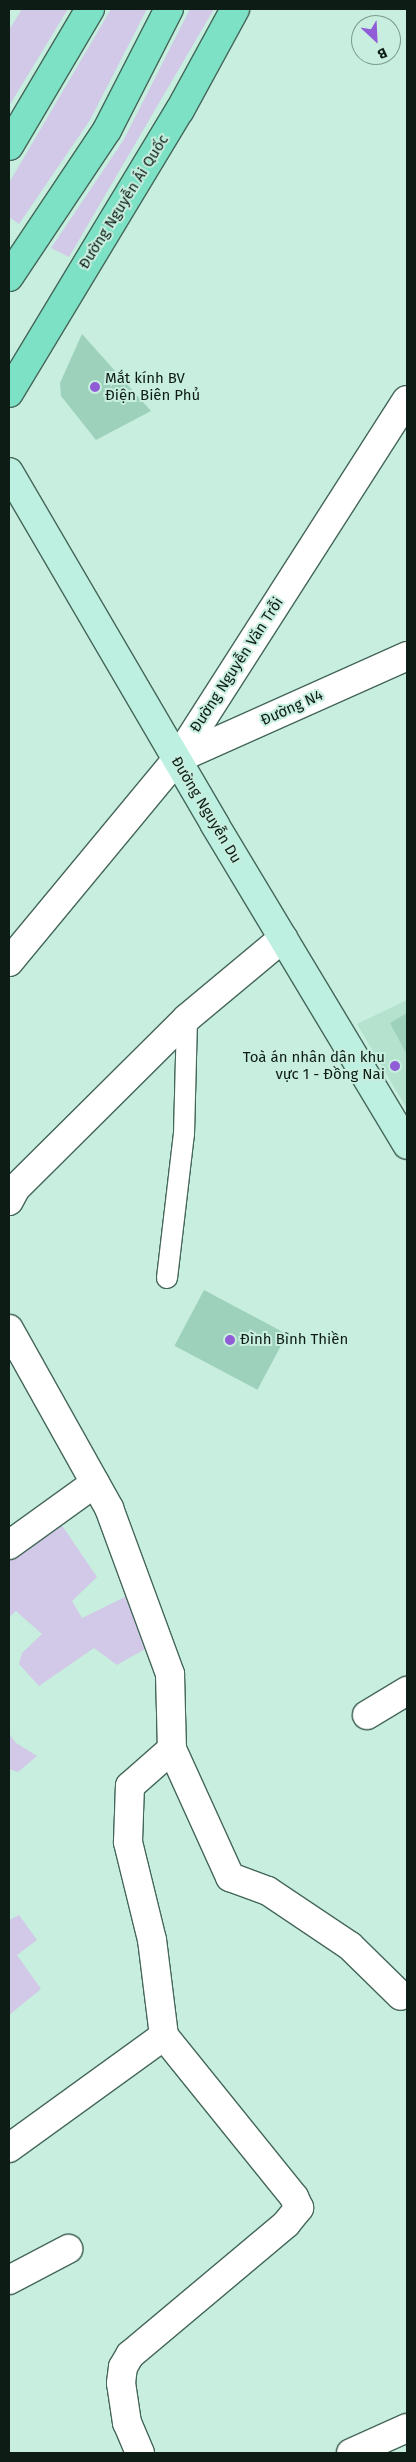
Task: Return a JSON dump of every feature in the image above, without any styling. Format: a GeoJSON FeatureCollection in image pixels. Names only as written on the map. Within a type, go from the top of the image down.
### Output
{"type":"FeatureCollection","features":[{"type":"Feature","properties":{"kind":"main road"},"geometry":{"type":"LineString","coordinates":[[9,146],[90,9]]}},
{"type":"Feature","properties":{"kind":"main road"},"geometry":{"type":"LineString","coordinates":[[9,277],[107,130],[169,9]]}},
{"type":"Feature","properties":{"kind":"main road","name":"Đường Nguyễn Ái Quốc"},"geometry":{"type":"LineString","coordinates":[[9,393],[180,110],[235,9]]}},
{"type":"Feature","properties":{"kind":"main road","name":"Đường Nguyễn Du"},"geometry":{"type":"LineString","coordinates":[[9,472],[177,760],[407,1146]]}},
{"type":"Feature","properties":{"kind":"street","name":"Đường Nguyễn Văn Trỗi"},"geometry":{"type":"LineString","coordinates":[[9,962],[177,760],[407,400]]}},
{"type":"Feature","properties":{"kind":"street","name":"Đường N4"},"geometry":{"type":"LineString","coordinates":[[177,760],[407,656]]}},
{"type":"Feature","properties":{"kind":"street"},"geometry":{"type":"LineString","coordinates":[[9,1201],[16,1188],[187,1018],[283,938]]}},
{"type":"Feature","properties":{"kind":"street"},"geometry":{"type":"LineString","coordinates":[[9,1329],[109,1508],[170,1674],[172,1749],[232,1878],[268,1891],[350,1946],[401,1996]]}},
{"type":"Feature","properties":{"kind":"street"},"geometry":{"type":"LineString","coordinates":[[9,1545],[95,1483]]}},
{"type":"Feature","properties":{"kind":"street"},"geometry":{"type":"LineString","coordinates":[[367,1715],[407,1691]]}},
{"type":"Feature","properties":{"kind":"street"},"geometry":{"type":"LineString","coordinates":[[140,2453],[127,2423],[123,2400],[121,2382],[126,2361],[238,2267],[286,2224],[299,2208],[294,2197],[164,2036],[152,1940],[128,1842],[130,1786],[172,1749]]}},
{"type":"Feature","properties":{"kind":"street"},"geometry":{"type":"LineString","coordinates":[[9,2148],[164,2036]]}},
{"type":"Feature","properties":{"kind":"street"},"geometry":{"type":"LineString","coordinates":[[9,2280],[68,2250]]}},
{"type":"Feature","properties":{"kind":"street"},"geometry":{"type":"LineString","coordinates":[[351,2453],[407,2428]]}},
{"type":"Feature","properties":{"kind":"lane"},"geometry":{"type":"LineString","coordinates":[[167,1278],[184,1134],[187,1018]]}},
{"type":"Feature","properties":{"kind":"shaded area"},"geometry":{"type":"Polygon","coordinates":[[[22,9],[68,9],[9,106],[9,30],[22,9]]]}},
{"type":"Feature","properties":{"kind":"shaded area"},"geometry":{"type":"Polygon","coordinates":[[[111,9],[147,9],[90,120],[19,224],[9,217],[9,183],[111,9]]]}},
{"type":"Feature","properties":{"kind":"shaded area"},"geometry":{"type":"Polygon","coordinates":[[[190,9],[214,9],[69,257],[51,248],[123,141],[190,9]]]}},
{"type":"Feature","properties":{"kind":"shaded area","name":"Toà án nhân dân khu vực 1 - Đồng Nai"},"geometry":{"type":"Polygon","coordinates":[[[407,1000],[407,1109],[357,1024],[407,1000]]]}},
{"type":"Feature","properties":{"kind":"shaded area"},"geometry":{"type":"Polygon","coordinates":[[[59,1521],[97,1577],[72,1601],[82,1618],[129,1595],[145,1649],[117,1665],[94,1648],[39,1686],[19,1664],[22,1653],[42,1634],[16,1611],[9,1617],[9,1560],[30,1540],[59,1521]]]}},
{"type":"Feature","properties":{"kind":"shaded area"},"geometry":{"type":"Polygon","coordinates":[[[9,1734],[16,1743],[37,1756],[18,1772],[9,1769],[9,1734]]]}},
{"type":"Feature","properties":{"kind":"shaded area"},"geometry":{"type":"Polygon","coordinates":[[[19,1915],[37,1940],[17,1955],[41,1989],[9,2015],[9,1920],[19,1915]]]}},
{"type":"Feature","properties":{"kind":"building","name":"Mắt kính BV Điện Biên Phủ"},"geometry":{"type":"Polygon","coordinates":[[[82,334],[151,411],[96,440],[61,396],[60,383],[82,334]]]}},
{"type":"Feature","properties":{"kind":"building"},"geometry":{"type":"Polygon","coordinates":[[[407,1013],[407,1055],[390,1023],[407,1013]]]}},
{"type":"Feature","properties":{"kind":"building","name":"Đình Bình Thiền"},"geometry":{"type":"Polygon","coordinates":[[[204,1290],[287,1334],[257,1390],[174,1346],[204,1290]]]}},
{"type":"Feature","properties":{"kind":"place","name":"Mắt kính BV Điện Biên Phủ"},"geometry":{"type":"Point","coordinates":[95,387]}},
{"type":"Feature","properties":{"kind":"place","name":"Toà án nhân dân khu vực 1 - Đồng Nai"},"geometry":{"type":"Point","coordinates":[395,1066]}},
{"type":"Feature","properties":{"kind":"place","name":"Đình Bình Thiền"},"geometry":{"type":"Point","coordinates":[230,1340]}}]}
